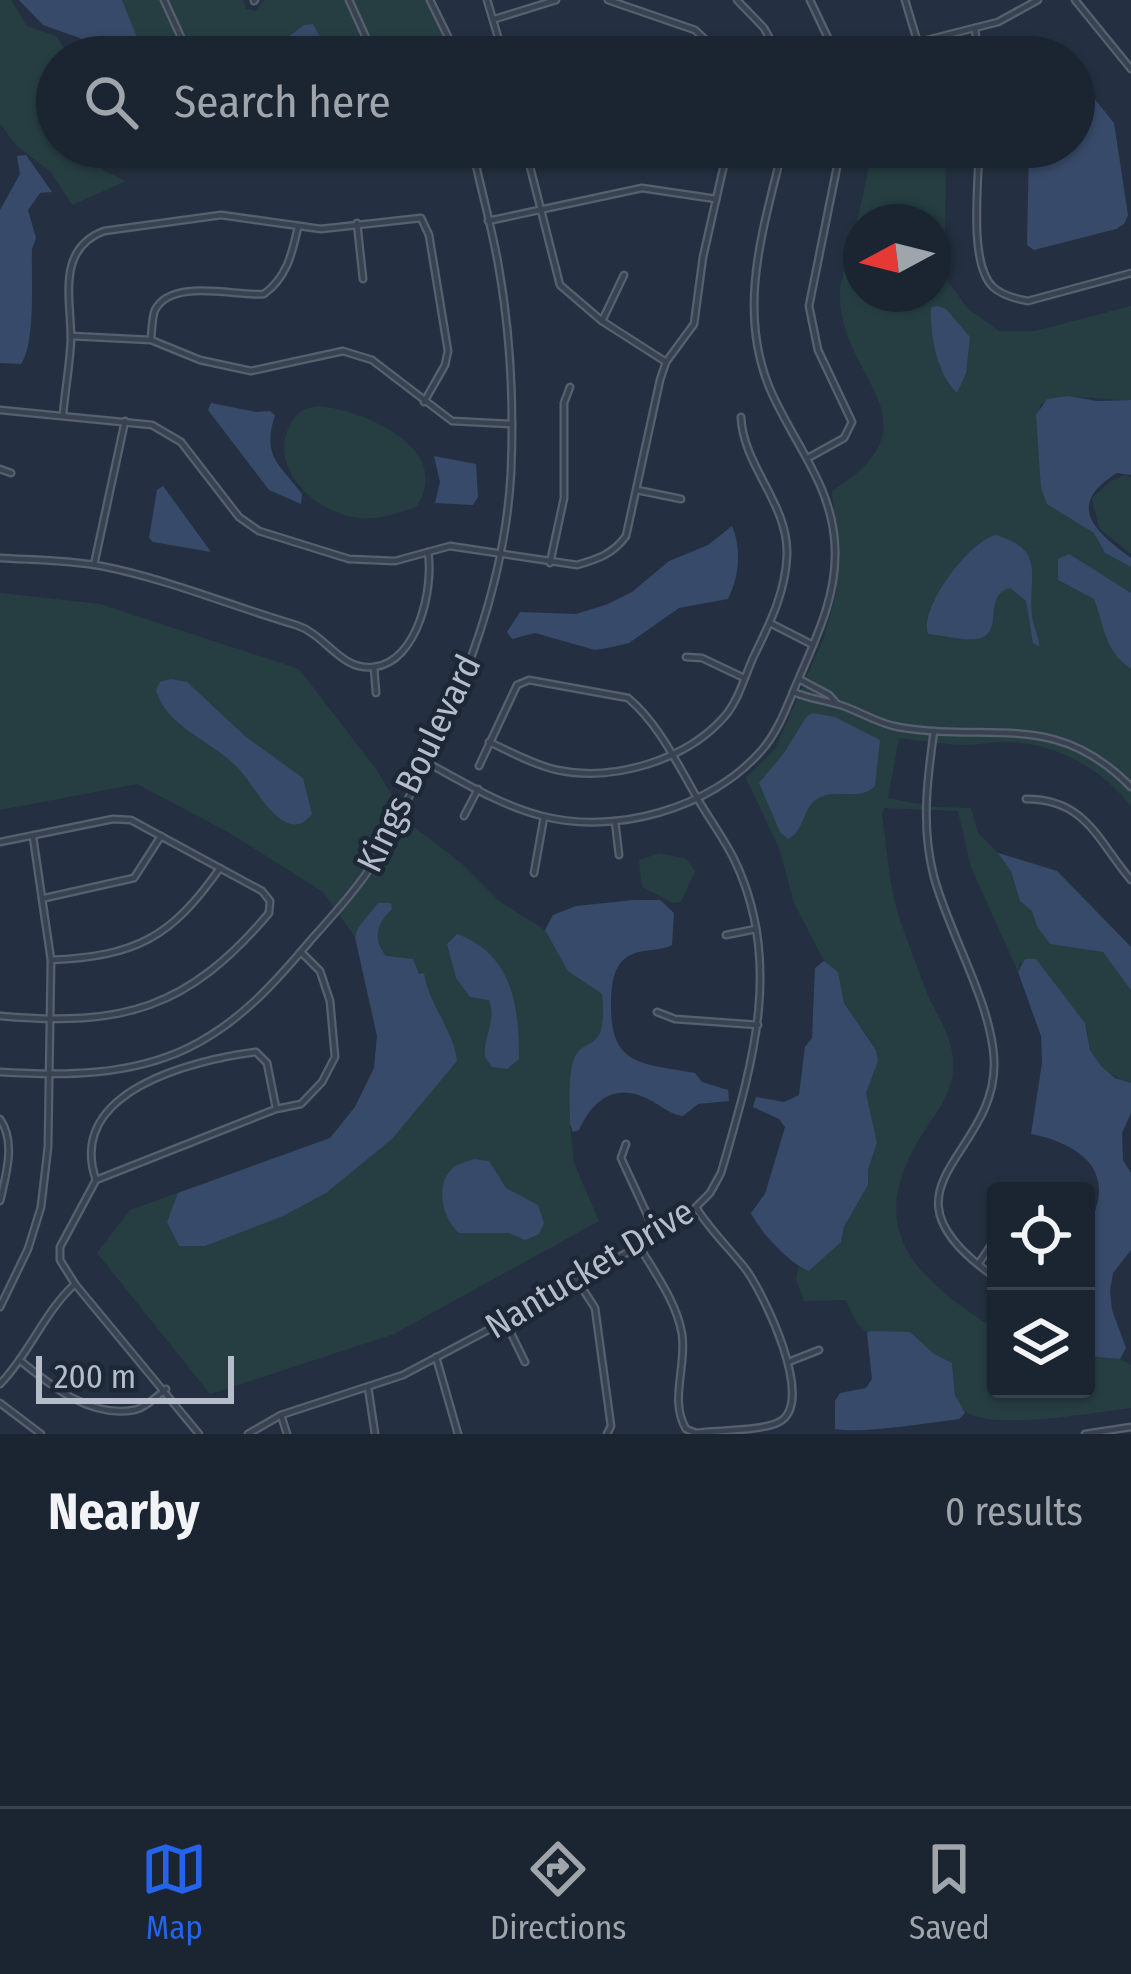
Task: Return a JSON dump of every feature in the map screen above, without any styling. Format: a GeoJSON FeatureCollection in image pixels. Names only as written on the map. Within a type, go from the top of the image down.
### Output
{"type":"FeatureCollection","features":[{"type":"Feature","properties":{"kind":"street"},"geometry":{"type":"LineString","coordinates":[[164,0],[180,36]]}},
{"type":"Feature","properties":{"kind":"street"},"geometry":{"type":"LineString","coordinates":[[349,0],[365,36]]}},
{"type":"Feature","properties":{"kind":"street"},"geometry":{"type":"LineString","coordinates":[[430,0],[448,36]]}},
{"type":"Feature","properties":{"kind":"street"},"geometry":{"type":"LineString","coordinates":[[487,0],[499,36]]}},
{"type":"Feature","properties":{"kind":"street"},"geometry":{"type":"LineString","coordinates":[[495,19],[556,0]]}},
{"type":"Feature","properties":{"kind":"street"},"geometry":{"type":"LineString","coordinates":[[608,0],[686,25],[703,36]]}},
{"type":"Feature","properties":{"kind":"street"},"geometry":{"type":"LineString","coordinates":[[737,0],[768,36]]}},
{"type":"Feature","properties":{"kind":"street"},"geometry":{"type":"LineString","coordinates":[[810,0],[826,36]]}},
{"type":"Feature","properties":{"kind":"street"},"geometry":{"type":"LineString","coordinates":[[905,0],[916,36]]}},
{"type":"Feature","properties":{"kind":"street"},"geometry":{"type":"LineString","coordinates":[[945,36],[998,22],[1038,0]]}},
{"type":"Feature","properties":{"kind":"street"},"geometry":{"type":"LineString","coordinates":[[1076,0],[1131,69]]}},
{"type":"Feature","properties":{"kind":"street"},"geometry":{"type":"LineString","coordinates":[[975,28],[976,36]]}},
{"type":"Feature","properties":{"kind":"street","name":"Kings Boulevard"},"geometry":{"type":"LineString","coordinates":[[0,1072],[106,1072],[188,1048],[237,1019],[301,952],[379,855],[472,662],[507,512],[512,424],[506,323],[477,168]]}},
{"type":"Feature","properties":{"kind":"street"},"geometry":{"type":"LineString","coordinates":[[530,168],[560,285],[602,321],[666,362]]}},
{"type":"Feature","properties":{"kind":"street"},"geometry":{"type":"LineString","coordinates":[[0,410],[125,421],[169,432],[239,518],[259,531],[367,562],[395,561],[450,546],[577,565],[616,549],[626,536],[666,362],[694,324],[723,168]]}},
{"type":"Feature","properties":{"kind":"street"},"geometry":{"type":"LineString","coordinates":[[426,763],[544,817],[615,821],[664,811],[697,797],[747,765],[764,748],[829,606],[836,551],[829,505],[769,388],[753,315],[754,270],[778,168]]}},
{"type":"Feature","properties":{"kind":"street"},"geometry":{"type":"LineString","coordinates":[[808,458],[844,437],[852,425],[851,414],[815,343],[809,306],[837,168]]}},
{"type":"Feature","properties":{"kind":"street"},"geometry":{"type":"LineString","coordinates":[[980,168],[980,266],[993,286],[1028,301],[1131,273]]}},
{"type":"Feature","properties":{"kind":"street"},"geometry":{"type":"LineString","coordinates":[[488,221],[642,188],[716,200]]}},
{"type":"Feature","properties":{"kind":"street"},"geometry":{"type":"LineString","coordinates":[[62,416],[71,336],[69,268],[88,237],[220,214],[322,229],[421,218],[429,235],[448,351],[424,402]]}},
{"type":"Feature","properties":{"kind":"street"},"geometry":{"type":"LineString","coordinates":[[357,223],[363,279]]}},
{"type":"Feature","properties":{"kind":"street"},"geometry":{"type":"LineString","coordinates":[[151,340],[155,310],[166,299],[218,289],[264,294],[278,284],[290,263],[298,227]]}},
{"type":"Feature","properties":{"kind":"street"},"geometry":{"type":"LineString","coordinates":[[602,321],[623,275]]}},
{"type":"Feature","properties":{"kind":"street"},"geometry":{"type":"LineString","coordinates":[[71,336],[151,340],[200,360],[251,371],[343,351],[372,360],[452,421],[512,424]]}},
{"type":"Feature","properties":{"kind":"street"},"geometry":{"type":"LineString","coordinates":[[550,563],[564,498],[564,403],[570,387]]}},
{"type":"Feature","properties":{"kind":"street"},"geometry":{"type":"LineString","coordinates":[[489,742],[540,765],[579,773],[635,768],[672,754],[728,713],[782,593],[787,553],[778,510],[742,437],[741,417]]}},
{"type":"Feature","properties":{"kind":"street"},"geometry":{"type":"LineString","coordinates":[[94,565],[125,421]]}},
{"type":"Feature","properties":{"kind":"street"},"geometry":{"type":"LineString","coordinates":[[0,470],[11,472]]}},
{"type":"Feature","properties":{"kind":"street"},"geometry":{"type":"LineString","coordinates":[[637,490],[681,499]]}},
{"type":"Feature","properties":{"kind":"street"},"geometry":{"type":"LineString","coordinates":[[0,558],[94,565],[177,586],[307,629],[346,661],[374,667],[395,659],[409,642],[429,578],[428,552]]}},
{"type":"Feature","properties":{"kind":"street"},"geometry":{"type":"LineString","coordinates":[[770,623],[814,645]]}},
{"type":"Feature","properties":{"kind":"street"},"geometry":{"type":"LineString","coordinates":[[686,658],[702,658],[744,678]]}},
{"type":"Feature","properties":{"kind":"street"},"geometry":{"type":"LineString","coordinates":[[374,667],[376,692]]}},
{"type":"Feature","properties":{"kind":"street"},"geometry":{"type":"LineString","coordinates":[[799,679],[837,704]]}},
{"type":"Feature","properties":{"kind":"street","name":"Nantucket Drive"},"geometry":{"type":"LineString","coordinates":[[248,1434],[281,1415],[368,1387],[505,1321],[697,1209],[721,1173],[760,1025],[762,986],[756,929],[734,859],[672,754],[628,698],[529,680],[517,685],[478,766]]}},
{"type":"Feature","properties":{"kind":"street"},"geometry":{"type":"LineString","coordinates":[[793,692],[885,724],[1049,736],[1093,756],[1131,787]]}},
{"type":"Feature","properties":{"kind":"street"},"geometry":{"type":"LineString","coordinates":[[934,731],[926,811],[930,856],[988,1025],[994,1059],[989,1096],[951,1165],[939,1203],[947,1237],[987,1272]]}},
{"type":"Feature","properties":{"kind":"street"},"geometry":{"type":"LineString","coordinates":[[464,816],[478,789]]}},
{"type":"Feature","properties":{"kind":"street"},"geometry":{"type":"LineString","coordinates":[[1026,799],[1048,799],[1074,811],[1130,878]]}},
{"type":"Feature","properties":{"kind":"street"},"geometry":{"type":"LineString","coordinates":[[534,873],[544,817]]}},
{"type":"Feature","properties":{"kind":"street"},"geometry":{"type":"LineString","coordinates":[[0,842],[112,819],[131,820],[262,891],[270,901],[269,913],[217,967],[147,1009],[110,1018],[50,1021],[0,1016]]}},
{"type":"Feature","properties":{"kind":"street"},"geometry":{"type":"LineString","coordinates":[[615,821],[619,854]]}},
{"type":"Feature","properties":{"kind":"street"},"geometry":{"type":"LineString","coordinates":[[45,898],[134,878],[161,836]]}},
{"type":"Feature","properties":{"kind":"street"},"geometry":{"type":"LineString","coordinates":[[0,1307],[28,1249],[41,1207],[48,1147],[51,960],[33,837]]}},
{"type":"Feature","properties":{"kind":"street"},"geometry":{"type":"LineString","coordinates":[[51,960],[99,958],[134,949],[167,931],[220,868]]}},
{"type":"Feature","properties":{"kind":"street"},"geometry":{"type":"LineString","coordinates":[[726,935],[756,929]]}},
{"type":"Feature","properties":{"kind":"street"},"geometry":{"type":"LineString","coordinates":[[200,1434],[75,1284],[60,1260],[60,1247],[96,1180],[276,1109],[301,1104],[322,1082],[335,1057],[330,1001],[320,971],[301,952]]}},
{"type":"Feature","properties":{"kind":"street"},"geometry":{"type":"LineString","coordinates":[[657,1012],[675,1019],[760,1025]]}},
{"type":"Feature","properties":{"kind":"street"},"geometry":{"type":"LineString","coordinates":[[96,1180],[91,1141],[115,1100],[137,1088],[218,1057],[256,1052],[267,1063],[276,1109]]}},
{"type":"Feature","properties":{"kind":"street"},"geometry":{"type":"LineString","coordinates":[[0,1119],[9,1133],[0,1201]]}},
{"type":"Feature","properties":{"kind":"street"},"geometry":{"type":"LineString","coordinates":[[626,1144],[621,1158],[657,1235]]}},
{"type":"Feature","properties":{"kind":"street"},"geometry":{"type":"LineString","coordinates":[[639,1246],[679,1317],[684,1349],[679,1417],[686,1429],[696,1433],[778,1423],[789,1414],[793,1400],[789,1363],[745,1268],[716,1239],[697,1209]]}},
{"type":"Feature","properties":{"kind":"street"},"geometry":{"type":"LineString","coordinates":[[978,1265],[987,1252]]}},
{"type":"Feature","properties":{"kind":"street"},"geometry":{"type":"LineString","coordinates":[[578,1280],[596,1308],[611,1426],[607,1434]]}},
{"type":"Feature","properties":{"kind":"street"},"geometry":{"type":"LineString","coordinates":[[0,1384],[22,1362],[54,1303],[75,1284]]}},
{"type":"Feature","properties":{"kind":"street"},"geometry":{"type":"LineString","coordinates":[[505,1321],[525,1362]]}},
{"type":"Feature","properties":{"kind":"street"},"geometry":{"type":"LineString","coordinates":[[789,1363],[819,1349]]}},
{"type":"Feature","properties":{"kind":"street"},"geometry":{"type":"LineString","coordinates":[[436,1357],[458,1434]]}},
{"type":"Feature","properties":{"kind":"street"},"geometry":{"type":"LineString","coordinates":[[22,1362],[64,1396],[113,1410],[138,1410],[166,1390]]}},
{"type":"Feature","properties":{"kind":"street"},"geometry":{"type":"LineString","coordinates":[[368,1387],[375,1434]]}},
{"type":"Feature","properties":{"kind":"street"},"geometry":{"type":"LineString","coordinates":[[0,1403],[41,1434]]}},
{"type":"Feature","properties":{"kind":"street"},"geometry":{"type":"LineString","coordinates":[[281,1415],[286,1434]]}},
{"type":"Feature","properties":{"kind":"street"},"geometry":{"type":"LineString","coordinates":[[1085,1434],[1131,1427]]}},
{"type":"Feature","properties":{"kind":"green space"},"geometry":{"type":"Polygon","coordinates":[[[0,0],[11,0],[27,26],[56,36],[36,36],[36,161],[0,124],[0,0]]]}},
{"type":"Feature","properties":{"kind":"green space"},"geometry":{"type":"Polygon","coordinates":[[[122,0],[161,0],[176,36],[137,36],[122,0]]]}},
{"type":"Feature","properties":{"kind":"green space"},"geometry":{"type":"Polygon","coordinates":[[[168,0],[243,0],[246,9],[256,11],[264,0],[345,0],[361,36],[183,36],[168,0]]]}},
{"type":"Feature","properties":{"kind":"green space"},"geometry":{"type":"Polygon","coordinates":[[[353,0],[426,0],[444,36],[369,36],[353,0]]]}},
{"type":"Feature","properties":{"kind":"green space"},"geometry":{"type":"Polygon","coordinates":[[[46,168],[103,168],[126,181],[72,205],[46,168]]]}},
{"type":"Feature","properties":{"kind":"green space"},"geometry":{"type":"Polygon","coordinates":[[[868,168],[946,168],[946,204],[860,204],[868,168]]]}},
{"type":"Feature","properties":{"kind":"green space"},"geometry":{"type":"Polygon","coordinates":[[[843,279],[843,312],[951,312],[951,285],[967,308],[999,331],[1035,331],[1131,306],[1131,400],[1071,397],[1040,405],[1041,488],[1094,533],[1105,553],[1131,567],[1131,807],[1090,768],[1040,746],[957,745],[899,738],[888,798],[971,808],[978,833],[998,853],[1057,871],[1131,947],[1131,1083],[1099,1064],[1085,1025],[1065,998],[1020,963],[1018,972],[971,867],[958,811],[884,808],[882,815],[897,910],[953,1059],[949,1089],[905,1167],[897,1198],[897,1224],[906,1248],[942,1291],[987,1324],[987,1398],[1095,1398],[1095,1357],[1131,1365],[1131,1408],[1042,1419],[975,1416],[957,1399],[952,1363],[910,1332],[867,1333],[846,1300],[804,1301],[796,1279],[798,1267],[809,1271],[841,1242],[868,1185],[877,1144],[866,1092],[878,1061],[876,1049],[844,1003],[838,972],[824,961],[794,903],[779,848],[746,778],[775,749],[824,637],[838,567],[832,491],[865,466],[880,442],[883,420],[877,398],[843,323],[840,292],[843,279]]]}},
{"type":"Feature","properties":{"kind":"green space"},"geometry":{"type":"Polygon","coordinates":[[[318,406],[380,424],[415,451],[424,467],[425,486],[416,507],[360,518],[329,509],[301,487],[285,459],[284,443],[297,415],[318,406]]]}},
{"type":"Feature","properties":{"kind":"green space"},"geometry":{"type":"Polygon","coordinates":[[[1125,475],[1131,478],[1131,554],[1099,528],[1092,498],[1125,475]]]}},
{"type":"Feature","properties":{"kind":"green space"},"geometry":{"type":"Polygon","coordinates":[[[0,593],[100,604],[299,669],[376,769],[409,823],[461,863],[499,901],[545,930],[568,970],[602,993],[604,1026],[582,1049],[570,1124],[574,1163],[599,1221],[394,1334],[210,1394],[97,1253],[130,1210],[330,1138],[355,1107],[374,1068],[377,1036],[355,937],[323,892],[228,832],[137,784],[0,810],[0,593]]]}},
{"type":"Feature","properties":{"kind":"green space"},"geometry":{"type":"Polygon","coordinates":[[[660,853],[686,859],[695,871],[681,902],[673,903],[642,887],[639,860],[660,853]]]}},
{"type":"Feature","properties":{"kind":"water"},"geometry":{"type":"Polygon","coordinates":[[[19,0],[122,0],[137,36],[74,36],[43,25],[19,0]]]}},
{"type":"Feature","properties":{"kind":"water"},"geometry":{"type":"Polygon","coordinates":[[[313,24],[320,36],[289,36],[313,24]]]}},
{"type":"Feature","properties":{"kind":"water"},"geometry":{"type":"Polygon","coordinates":[[[1095,100],[1114,123],[1128,215],[1124,224],[1034,250],[1027,245],[1029,168],[1095,168],[1095,100]]]}},
{"type":"Feature","properties":{"kind":"water"},"geometry":{"type":"Polygon","coordinates":[[[26,155],[52,192],[40,193],[28,210],[36,238],[26,354],[21,364],[0,363],[0,210],[20,174],[17,156],[26,155]]]}},
{"type":"Feature","properties":{"kind":"water"},"geometry":{"type":"Polygon","coordinates":[[[931,312],[949,312],[970,337],[966,373],[957,393],[944,375],[931,312]]]}},
{"type":"Feature","properties":{"kind":"water"},"geometry":{"type":"Polygon","coordinates":[[[1047,399],[1131,400],[1131,475],[1117,473],[1101,485],[1089,507],[1097,528],[1131,558],[1131,567],[1105,553],[1094,533],[1047,504],[1041,488],[1036,415],[1047,399]]]}},
{"type":"Feature","properties":{"kind":"water"},"geometry":{"type":"Polygon","coordinates":[[[211,403],[275,415],[272,450],[302,494],[301,504],[269,490],[208,410],[211,403]]]}},
{"type":"Feature","properties":{"kind":"water"},"geometry":{"type":"Polygon","coordinates":[[[434,456],[476,464],[478,497],[473,505],[435,503],[440,482],[434,456]]]}},
{"type":"Feature","properties":{"kind":"water"},"geometry":{"type":"Polygon","coordinates":[[[163,486],[211,552],[149,538],[157,490],[163,486]]]}},
{"type":"Feature","properties":{"kind":"water"},"geometry":{"type":"Polygon","coordinates":[[[732,526],[738,563],[728,599],[679,608],[629,643],[595,650],[535,633],[512,639],[507,632],[520,612],[576,614],[608,604],[632,592],[669,561],[708,545],[732,526]]]}},
{"type":"Feature","properties":{"kind":"water"},"geometry":{"type":"Polygon","coordinates":[[[996,535],[1012,541],[1029,557],[1032,617],[1039,646],[1033,643],[1026,601],[1010,588],[997,599],[986,636],[928,634],[931,608],[948,577],[973,549],[996,535]]]}},
{"type":"Feature","properties":{"kind":"water"},"geometry":{"type":"Polygon","coordinates":[[[1069,554],[1131,593],[1131,669],[1110,646],[1094,599],[1058,580],[1058,559],[1069,554]]]}},
{"type":"Feature","properties":{"kind":"water"},"geometry":{"type":"Polygon","coordinates":[[[160,682],[187,682],[246,737],[303,778],[312,814],[302,823],[281,819],[237,767],[179,724],[156,690],[160,682]]]}},
{"type":"Feature","properties":{"kind":"water"},"geometry":{"type":"Polygon","coordinates":[[[813,713],[835,717],[880,740],[875,786],[861,793],[817,799],[788,839],[780,832],[759,783],[813,713]]]}},
{"type":"Feature","properties":{"kind":"water"},"geometry":{"type":"Polygon","coordinates":[[[998,853],[1057,871],[1131,947],[1131,990],[1103,952],[1050,944],[1032,911],[1020,901],[1011,871],[998,853]]]}},
{"type":"Feature","properties":{"kind":"water"},"geometry":{"type":"Polygon","coordinates":[[[660,900],[674,913],[672,945],[632,954],[619,965],[611,1000],[616,1038],[632,1058],[695,1073],[702,1082],[728,1090],[729,1101],[698,1104],[683,1116],[636,1094],[616,1093],[598,1103],[573,1132],[572,1066],[581,1049],[598,1037],[602,994],[568,971],[545,930],[553,915],[576,906],[660,900]]]}},
{"type":"Feature","properties":{"kind":"water"},"geometry":{"type":"Polygon","coordinates":[[[378,903],[391,903],[392,909],[378,931],[382,950],[386,956],[413,959],[419,974],[424,973],[457,1061],[392,1139],[326,1193],[283,1216],[205,1246],[179,1246],[167,1222],[178,1193],[330,1138],[355,1107],[374,1068],[377,1036],[355,937],[378,903]]]}},
{"type":"Feature","properties":{"kind":"water"},"geometry":{"type":"Polygon","coordinates":[[[457,934],[490,955],[509,984],[519,1059],[507,1069],[492,1067],[485,1057],[491,1008],[489,1000],[470,997],[456,978],[447,944],[457,934]]]}},
{"type":"Feature","properties":{"kind":"water"},"geometry":{"type":"Polygon","coordinates":[[[1025,959],[1036,959],[1085,1023],[1090,1050],[1101,1066],[1131,1083],[1131,1113],[1122,1133],[1123,1160],[1131,1173],[1131,1250],[1113,1273],[1110,1291],[1126,1348],[1120,1359],[1095,1357],[1097,1178],[1092,1166],[1072,1148],[1031,1134],[1042,1063],[1041,1036],[1018,972],[1025,959]]]}},
{"type":"Feature","properties":{"kind":"water"},"geometry":{"type":"Polygon","coordinates":[[[824,961],[838,972],[844,1003],[876,1050],[878,1061],[866,1093],[877,1143],[868,1185],[844,1227],[841,1242],[809,1271],[776,1247],[751,1213],[765,1194],[785,1127],[779,1119],[753,1107],[756,1097],[784,1102],[799,1095],[805,1047],[812,1038],[815,968],[824,961]]]}},
{"type":"Feature","properties":{"kind":"water"},"geometry":{"type":"Polygon","coordinates":[[[474,1159],[489,1161],[506,1188],[538,1205],[544,1223],[539,1234],[525,1240],[509,1233],[459,1233],[453,1227],[443,1201],[444,1182],[454,1167],[474,1159]]]}},
{"type":"Feature","properties":{"kind":"water"},"geometry":{"type":"Polygon","coordinates":[[[870,1331],[910,1332],[952,1363],[955,1395],[965,1413],[959,1419],[913,1425],[835,1429],[835,1401],[840,1393],[866,1388],[872,1379],[870,1331]]]}}]}
